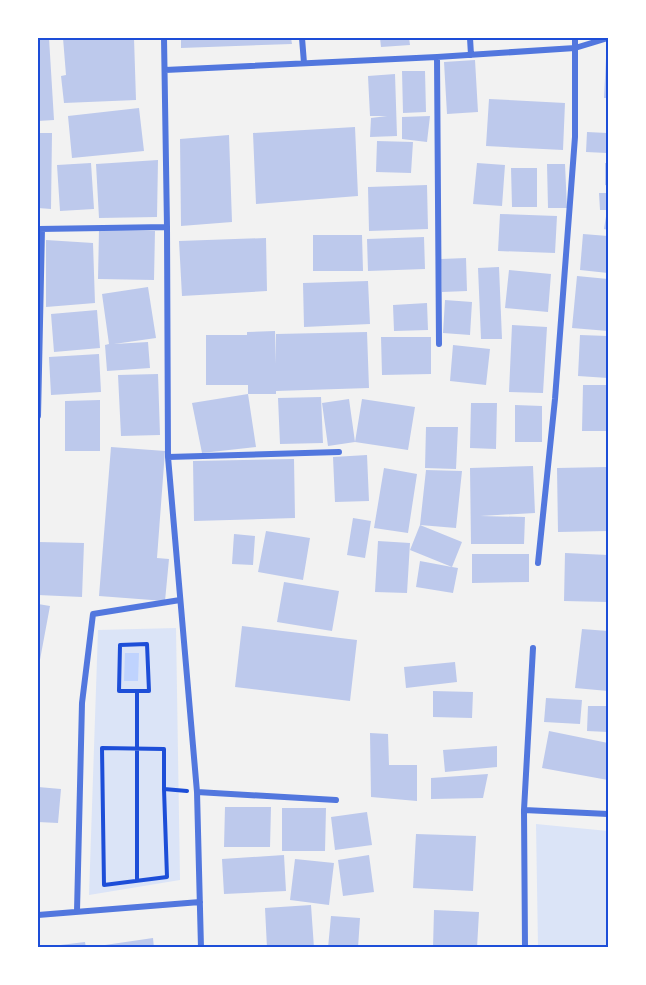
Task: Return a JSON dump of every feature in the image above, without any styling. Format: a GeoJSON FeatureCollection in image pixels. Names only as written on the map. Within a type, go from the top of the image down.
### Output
{"type":"FeatureCollection","features":[{"type":"Feature","properties":{"kind":"street"},"geometry":{"type":"LineString","coordinates":[[164,38],[168,457],[197,792],[201,948]]}},
{"type":"Feature","properties":{"kind":"street"},"geometry":{"type":"LineString","coordinates":[[302,38],[304,63]]}},
{"type":"Feature","properties":{"kind":"street"},"geometry":{"type":"LineString","coordinates":[[470,38],[471,55]]}},
{"type":"Feature","properties":{"kind":"street"},"geometry":{"type":"LineString","coordinates":[[538,563],[556,387],[575,137],[575,38]]}},
{"type":"Feature","properties":{"kind":"street"},"geometry":{"type":"LineString","coordinates":[[165,70],[575,48],[608,38]]}},
{"type":"Feature","properties":{"kind":"street"},"geometry":{"type":"LineString","coordinates":[[437,57],[439,344]]}},
{"type":"Feature","properties":{"kind":"street"},"geometry":{"type":"LineString","coordinates":[[38,416],[40,229],[167,226]]}},
{"type":"Feature","properties":{"kind":"street"},"geometry":{"type":"LineString","coordinates":[[168,457],[339,452]]}},
{"type":"Feature","properties":{"kind":"street"},"geometry":{"type":"LineString","coordinates":[[77,910],[82,703],[93,614],[180,600]]}},
{"type":"Feature","properties":{"kind":"street"},"geometry":{"type":"LineString","coordinates":[[525,948],[524,810],[533,648]]}},
{"type":"Feature","properties":{"kind":"street"},"geometry":{"type":"LineString","coordinates":[[197,792],[336,800]]}},
{"type":"Feature","properties":{"kind":"street"},"geometry":{"type":"LineString","coordinates":[[524,810],[609,814]]}},
{"type":"Feature","properties":{"kind":"street"},"geometry":{"type":"LineString","coordinates":[[38,915],[77,910],[200,902]]}},
{"type":"Feature","properties":{"kind":"path"},"geometry":{"type":"LineString","coordinates":[[147,644],[149,691],[137,691],[119,690],[120,645],[147,644]]}},
{"type":"Feature","properties":{"kind":"path"},"geometry":{"type":"LineString","coordinates":[[137,691],[137,880]]}},
{"type":"Feature","properties":{"kind":"path"},"geometry":{"type":"LineString","coordinates":[[102,748],[138,749],[164,750],[167,877],[104,885],[102,748]]}},
{"type":"Feature","properties":{"kind":"path"},"geometry":{"type":"LineString","coordinates":[[164,789],[197,792]]}},
{"type":"Feature","properties":{"kind":"shaded area"},"geometry":{"type":"Polygon","coordinates":[[[176,628],[180,880],[89,895],[98,630],[176,628]]]}},
{"type":"Feature","properties":{"kind":"shaded area"},"geometry":{"type":"Polygon","coordinates":[[[536,824],[608,831],[608,947],[538,947],[536,824]]]}},
{"type":"Feature","properties":{"kind":"water"},"geometry":{"type":"Polygon","coordinates":[[[125,653],[139,653],[138,681],[124,681],[125,653]]]}},
{"type":"Feature","properties":{"kind":"building"},"geometry":{"type":"Polygon","coordinates":[[[38,38],[49,38],[54,120],[38,121],[38,38]]]}},
{"type":"Feature","properties":{"kind":"building"},"geometry":{"type":"Polygon","coordinates":[[[63,38],[134,38],[136,100],[64,103],[61,76],[66,75],[63,38]]]}},
{"type":"Feature","properties":{"kind":"building"},"geometry":{"type":"Polygon","coordinates":[[[181,38],[291,38],[292,44],[181,48],[181,38]]]}},
{"type":"Feature","properties":{"kind":"building"},"geometry":{"type":"Polygon","coordinates":[[[380,38],[409,38],[410,45],[381,47],[380,38]]]}},
{"type":"Feature","properties":{"kind":"building"},"geometry":{"type":"Polygon","coordinates":[[[606,58],[608,58],[608,98],[604,98],[606,58]]]}},
{"type":"Feature","properties":{"kind":"building"},"geometry":{"type":"Polygon","coordinates":[[[475,60],[478,112],[447,114],[444,62],[475,60]]]}},
{"type":"Feature","properties":{"kind":"building"},"geometry":{"type":"Polygon","coordinates":[[[402,71],[425,71],[426,112],[403,113],[402,71]]]}},
{"type":"Feature","properties":{"kind":"building"},"geometry":{"type":"Polygon","coordinates":[[[395,74],[397,136],[370,137],[371,118],[387,116],[370,116],[368,76],[395,74]]]}},
{"type":"Feature","properties":{"kind":"building"},"geometry":{"type":"Polygon","coordinates":[[[489,99],[565,103],[563,150],[486,146],[489,99]]]}},
{"type":"Feature","properties":{"kind":"building"},"geometry":{"type":"Polygon","coordinates":[[[139,108],[144,151],[72,158],[68,116],[139,108]]]}},
{"type":"Feature","properties":{"kind":"building"},"geometry":{"type":"Polygon","coordinates":[[[430,116],[427,142],[402,139],[402,117],[430,116]]]}},
{"type":"Feature","properties":{"kind":"building"},"geometry":{"type":"Polygon","coordinates":[[[355,127],[358,196],[256,204],[253,133],[355,127]]]}},
{"type":"Feature","properties":{"kind":"building"},"geometry":{"type":"Polygon","coordinates":[[[587,132],[607,133],[607,153],[586,152],[587,132]]]}},
{"type":"Feature","properties":{"kind":"building"},"geometry":{"type":"Polygon","coordinates":[[[38,133],[52,133],[51,209],[38,208],[38,133]]]}},
{"type":"Feature","properties":{"kind":"building"},"geometry":{"type":"Polygon","coordinates":[[[229,135],[232,222],[181,226],[180,139],[229,135]]]}},
{"type":"Feature","properties":{"kind":"building"},"geometry":{"type":"Polygon","coordinates":[[[377,141],[413,142],[411,173],[376,172],[377,141]]]}},
{"type":"Feature","properties":{"kind":"building"},"geometry":{"type":"Polygon","coordinates":[[[158,160],[157,217],[99,218],[96,164],[158,160]]]}},
{"type":"Feature","properties":{"kind":"building"},"geometry":{"type":"Polygon","coordinates":[[[91,163],[94,209],[60,211],[57,165],[91,163]]]}},
{"type":"Feature","properties":{"kind":"building"},"geometry":{"type":"Polygon","coordinates":[[[477,163],[505,165],[502,206],[473,204],[477,163]]]}},
{"type":"Feature","properties":{"kind":"building"},"geometry":{"type":"Polygon","coordinates":[[[605,163],[608,163],[608,186],[605,185],[605,163]]]}},
{"type":"Feature","properties":{"kind":"building"},"geometry":{"type":"Polygon","coordinates":[[[547,164],[565,164],[567,208],[548,208],[547,164]]]}},
{"type":"Feature","properties":{"kind":"building"},"geometry":{"type":"Polygon","coordinates":[[[511,168],[537,168],[537,207],[512,207],[511,168]]]}},
{"type":"Feature","properties":{"kind":"building"},"geometry":{"type":"Polygon","coordinates":[[[427,185],[428,229],[369,231],[368,187],[427,185]]]}},
{"type":"Feature","properties":{"kind":"building"},"geometry":{"type":"Polygon","coordinates":[[[599,193],[608,193],[608,230],[604,229],[607,210],[600,210],[599,193]]]}},
{"type":"Feature","properties":{"kind":"building"},"geometry":{"type":"Polygon","coordinates":[[[500,214],[557,216],[555,253],[498,251],[500,214]]]}},
{"type":"Feature","properties":{"kind":"building"},"geometry":{"type":"Polygon","coordinates":[[[99,230],[155,231],[154,280],[98,279],[99,230]]]}},
{"type":"Feature","properties":{"kind":"building"},"geometry":{"type":"Polygon","coordinates":[[[583,234],[608,236],[608,273],[580,270],[583,234]]]}},
{"type":"Feature","properties":{"kind":"building"},"geometry":{"type":"Polygon","coordinates":[[[313,235],[362,235],[363,271],[313,271],[313,235]]]}},
{"type":"Feature","properties":{"kind":"building"},"geometry":{"type":"Polygon","coordinates":[[[424,237],[425,269],[368,271],[367,239],[424,237]]]}},
{"type":"Feature","properties":{"kind":"building"},"geometry":{"type":"Polygon","coordinates":[[[266,238],[267,291],[182,296],[179,241],[266,238]]]}},
{"type":"Feature","properties":{"kind":"building"},"geometry":{"type":"Polygon","coordinates":[[[46,240],[93,243],[95,303],[46,307],[46,240]]]}},
{"type":"Feature","properties":{"kind":"building"},"geometry":{"type":"Polygon","coordinates":[[[466,258],[467,291],[442,292],[441,259],[466,258]]]}},
{"type":"Feature","properties":{"kind":"building"},"geometry":{"type":"Polygon","coordinates":[[[499,267],[502,339],[481,339],[478,268],[499,267]]]}},
{"type":"Feature","properties":{"kind":"building"},"geometry":{"type":"Polygon","coordinates":[[[509,270],[551,274],[548,312],[505,308],[509,270]]]}},
{"type":"Feature","properties":{"kind":"building"},"geometry":{"type":"Polygon","coordinates":[[[577,276],[608,279],[608,331],[572,328],[577,276]]]}},
{"type":"Feature","properties":{"kind":"building"},"geometry":{"type":"Polygon","coordinates":[[[368,281],[370,324],[304,327],[303,283],[368,281]]]}},
{"type":"Feature","properties":{"kind":"building"},"geometry":{"type":"Polygon","coordinates":[[[148,287],[156,338],[114,344],[148,342],[150,368],[107,371],[105,345],[109,344],[102,294],[148,287]]]}},
{"type":"Feature","properties":{"kind":"building"},"geometry":{"type":"Polygon","coordinates":[[[445,300],[472,302],[470,335],[443,333],[445,300]]]}},
{"type":"Feature","properties":{"kind":"building"},"geometry":{"type":"Polygon","coordinates":[[[427,303],[428,330],[394,331],[393,305],[427,303]]]}},
{"type":"Feature","properties":{"kind":"building"},"geometry":{"type":"Polygon","coordinates":[[[97,310],[100,348],[54,352],[51,314],[97,310]]]}},
{"type":"Feature","properties":{"kind":"building"},"geometry":{"type":"Polygon","coordinates":[[[512,325],[547,327],[543,393],[509,392],[512,325]]]}},
{"type":"Feature","properties":{"kind":"building"},"geometry":{"type":"Polygon","coordinates":[[[275,331],[276,364],[276,334],[367,332],[369,388],[248,394],[248,385],[206,385],[206,335],[247,335],[247,332],[275,331]]]}},
{"type":"Feature","properties":{"kind":"building"},"geometry":{"type":"Polygon","coordinates":[[[580,335],[608,336],[608,378],[578,376],[580,335]]]}},
{"type":"Feature","properties":{"kind":"building"},"geometry":{"type":"Polygon","coordinates":[[[381,337],[431,337],[431,374],[382,375],[381,337]]]}},
{"type":"Feature","properties":{"kind":"building"},"geometry":{"type":"Polygon","coordinates":[[[453,345],[490,349],[486,385],[450,381],[453,345]]]}},
{"type":"Feature","properties":{"kind":"building"},"geometry":{"type":"Polygon","coordinates":[[[99,354],[101,392],[51,395],[49,357],[99,354]]]}},
{"type":"Feature","properties":{"kind":"building"},"geometry":{"type":"Polygon","coordinates":[[[158,374],[160,435],[121,436],[118,375],[158,374]]]}},
{"type":"Feature","properties":{"kind":"building"},"geometry":{"type":"Polygon","coordinates":[[[583,385],[608,385],[608,431],[582,431],[583,385]]]}},
{"type":"Feature","properties":{"kind":"building"},"geometry":{"type":"Polygon","coordinates":[[[248,394],[256,447],[202,453],[192,403],[248,394]]]}},
{"type":"Feature","properties":{"kind":"building"},"geometry":{"type":"Polygon","coordinates":[[[321,397],[323,443],[280,444],[278,398],[321,397]]]}},
{"type":"Feature","properties":{"kind":"building"},"geometry":{"type":"Polygon","coordinates":[[[349,399],[355,442],[328,446],[322,403],[349,399]]]}},
{"type":"Feature","properties":{"kind":"building"},"geometry":{"type":"Polygon","coordinates":[[[362,399],[415,407],[408,450],[355,442],[362,399]]]}},
{"type":"Feature","properties":{"kind":"building"},"geometry":{"type":"Polygon","coordinates":[[[100,400],[100,451],[65,451],[65,401],[100,400]]]}},
{"type":"Feature","properties":{"kind":"building"},"geometry":{"type":"Polygon","coordinates":[[[471,403],[497,403],[496,449],[470,448],[471,403]]]}},
{"type":"Feature","properties":{"kind":"building"},"geometry":{"type":"Polygon","coordinates":[[[515,405],[542,406],[542,442],[515,442],[515,405]]]}},
{"type":"Feature","properties":{"kind":"building"},"geometry":{"type":"Polygon","coordinates":[[[426,427],[458,427],[456,469],[425,468],[426,427]]]}},
{"type":"Feature","properties":{"kind":"building"},"geometry":{"type":"Polygon","coordinates":[[[111,447],[165,451],[157,558],[169,559],[165,601],[99,596],[111,447]]]}},
{"type":"Feature","properties":{"kind":"building"},"geometry":{"type":"Polygon","coordinates":[[[367,455],[369,501],[335,502],[333,457],[367,455]]]}},
{"type":"Feature","properties":{"kind":"building"},"geometry":{"type":"Polygon","coordinates":[[[294,459],[295,518],[194,521],[193,461],[294,459]]]}},
{"type":"Feature","properties":{"kind":"building"},"geometry":{"type":"Polygon","coordinates":[[[533,466],[535,513],[480,516],[525,517],[524,544],[471,544],[470,468],[533,466]]]}},
{"type":"Feature","properties":{"kind":"building"},"geometry":{"type":"Polygon","coordinates":[[[608,467],[608,531],[558,532],[557,468],[608,467]]]}},
{"type":"Feature","properties":{"kind":"building"},"geometry":{"type":"Polygon","coordinates":[[[384,468],[417,474],[408,533],[374,528],[384,468]]]}},
{"type":"Feature","properties":{"kind":"building"},"geometry":{"type":"Polygon","coordinates":[[[426,470],[462,471],[456,528],[420,525],[426,470]]]}},
{"type":"Feature","properties":{"kind":"building"},"geometry":{"type":"Polygon","coordinates":[[[353,518],[371,521],[365,558],[347,555],[353,518]]]}},
{"type":"Feature","properties":{"kind":"building"},"geometry":{"type":"Polygon","coordinates":[[[420,525],[462,542],[452,567],[410,550],[420,525]]]}},
{"type":"Feature","properties":{"kind":"building"},"geometry":{"type":"Polygon","coordinates":[[[266,531],[310,538],[303,580],[258,572],[266,531]]]}},
{"type":"Feature","properties":{"kind":"building"},"geometry":{"type":"Polygon","coordinates":[[[234,534],[255,536],[253,565],[232,564],[234,534]]]}},
{"type":"Feature","properties":{"kind":"building"},"geometry":{"type":"Polygon","coordinates":[[[378,541],[410,543],[407,593],[375,592],[378,541]]]}},
{"type":"Feature","properties":{"kind":"building"},"geometry":{"type":"Polygon","coordinates":[[[38,542],[84,543],[82,597],[38,595],[38,542]]]}},
{"type":"Feature","properties":{"kind":"building"},"geometry":{"type":"Polygon","coordinates":[[[565,553],[608,555],[608,602],[564,601],[565,553]]]}},
{"type":"Feature","properties":{"kind":"building"},"geometry":{"type":"Polygon","coordinates":[[[472,554],[529,554],[529,582],[472,583],[472,554]]]}},
{"type":"Feature","properties":{"kind":"building"},"geometry":{"type":"Polygon","coordinates":[[[420,561],[458,568],[453,593],[416,587],[420,561]]]}},
{"type":"Feature","properties":{"kind":"building"},"geometry":{"type":"Polygon","coordinates":[[[284,582],[339,591],[332,631],[277,622],[284,582]]]}},
{"type":"Feature","properties":{"kind":"building"},"geometry":{"type":"Polygon","coordinates":[[[38,604],[50,606],[39,665],[38,665],[38,604]]]}},
{"type":"Feature","properties":{"kind":"building"},"geometry":{"type":"Polygon","coordinates":[[[242,626],[357,640],[350,701],[235,687],[242,626]]]}},
{"type":"Feature","properties":{"kind":"building"},"geometry":{"type":"Polygon","coordinates":[[[582,629],[608,631],[608,691],[575,688],[582,629]]]}},
{"type":"Feature","properties":{"kind":"building"},"geometry":{"type":"Polygon","coordinates":[[[455,662],[457,682],[406,688],[404,667],[455,662]]]}},
{"type":"Feature","properties":{"kind":"building"},"geometry":{"type":"Polygon","coordinates":[[[433,691],[473,692],[472,718],[433,717],[433,691]]]}},
{"type":"Feature","properties":{"kind":"building"},"geometry":{"type":"Polygon","coordinates":[[[546,698],[582,700],[580,724],[544,722],[546,698]]]}},
{"type":"Feature","properties":{"kind":"building"},"geometry":{"type":"Polygon","coordinates":[[[588,706],[608,706],[608,732],[587,731],[588,706]]]}},
{"type":"Feature","properties":{"kind":"building"},"geometry":{"type":"Polygon","coordinates":[[[549,731],[608,743],[608,780],[542,768],[549,731]]]}},
{"type":"Feature","properties":{"kind":"building"},"geometry":{"type":"Polygon","coordinates":[[[370,733],[388,734],[389,765],[417,765],[417,801],[371,797],[370,733]]]}},
{"type":"Feature","properties":{"kind":"building"},"geometry":{"type":"Polygon","coordinates":[[[497,746],[497,767],[445,772],[443,750],[497,746]]]}},
{"type":"Feature","properties":{"kind":"building"},"geometry":{"type":"Polygon","coordinates":[[[488,774],[483,798],[431,799],[431,778],[488,774]]]}},
{"type":"Feature","properties":{"kind":"building"},"geometry":{"type":"Polygon","coordinates":[[[38,787],[61,789],[58,823],[38,822],[38,787]]]}},
{"type":"Feature","properties":{"kind":"building"},"geometry":{"type":"Polygon","coordinates":[[[225,807],[271,807],[270,847],[224,847],[225,807]]]}},
{"type":"Feature","properties":{"kind":"building"},"geometry":{"type":"Polygon","coordinates":[[[282,808],[326,808],[325,851],[282,851],[282,808]]]}},
{"type":"Feature","properties":{"kind":"building"},"geometry":{"type":"Polygon","coordinates":[[[367,812],[372,845],[335,850],[331,817],[367,812]]]}},
{"type":"Feature","properties":{"kind":"building"},"geometry":{"type":"Polygon","coordinates":[[[416,834],[476,836],[473,891],[413,888],[416,834]]]}},
{"type":"Feature","properties":{"kind":"building"},"geometry":{"type":"Polygon","coordinates":[[[284,855],[286,891],[224,894],[222,859],[284,855]]]}},
{"type":"Feature","properties":{"kind":"building"},"geometry":{"type":"Polygon","coordinates":[[[369,855],[374,892],[343,896],[338,860],[369,855]]]}},
{"type":"Feature","properties":{"kind":"building"},"geometry":{"type":"Polygon","coordinates":[[[295,859],[334,863],[329,905],[290,900],[295,859]]]}},
{"type":"Feature","properties":{"kind":"building"},"geometry":{"type":"Polygon","coordinates":[[[311,905],[314,948],[267,948],[265,908],[311,905]]]}},
{"type":"Feature","properties":{"kind":"building"},"geometry":{"type":"Polygon","coordinates":[[[434,910],[479,912],[477,948],[433,948],[434,910]]]}},
{"type":"Feature","properties":{"kind":"building"},"geometry":{"type":"Polygon","coordinates":[[[331,916],[360,918],[358,948],[328,948],[331,916]]]}},
{"type":"Feature","properties":{"kind":"building"},"geometry":{"type":"Polygon","coordinates":[[[153,938],[154,948],[105,948],[105,945],[153,938]]]}},
{"type":"Feature","properties":{"kind":"building"},"geometry":{"type":"Polygon","coordinates":[[[85,942],[86,948],[52,948],[52,946],[85,942]]]}}]}
